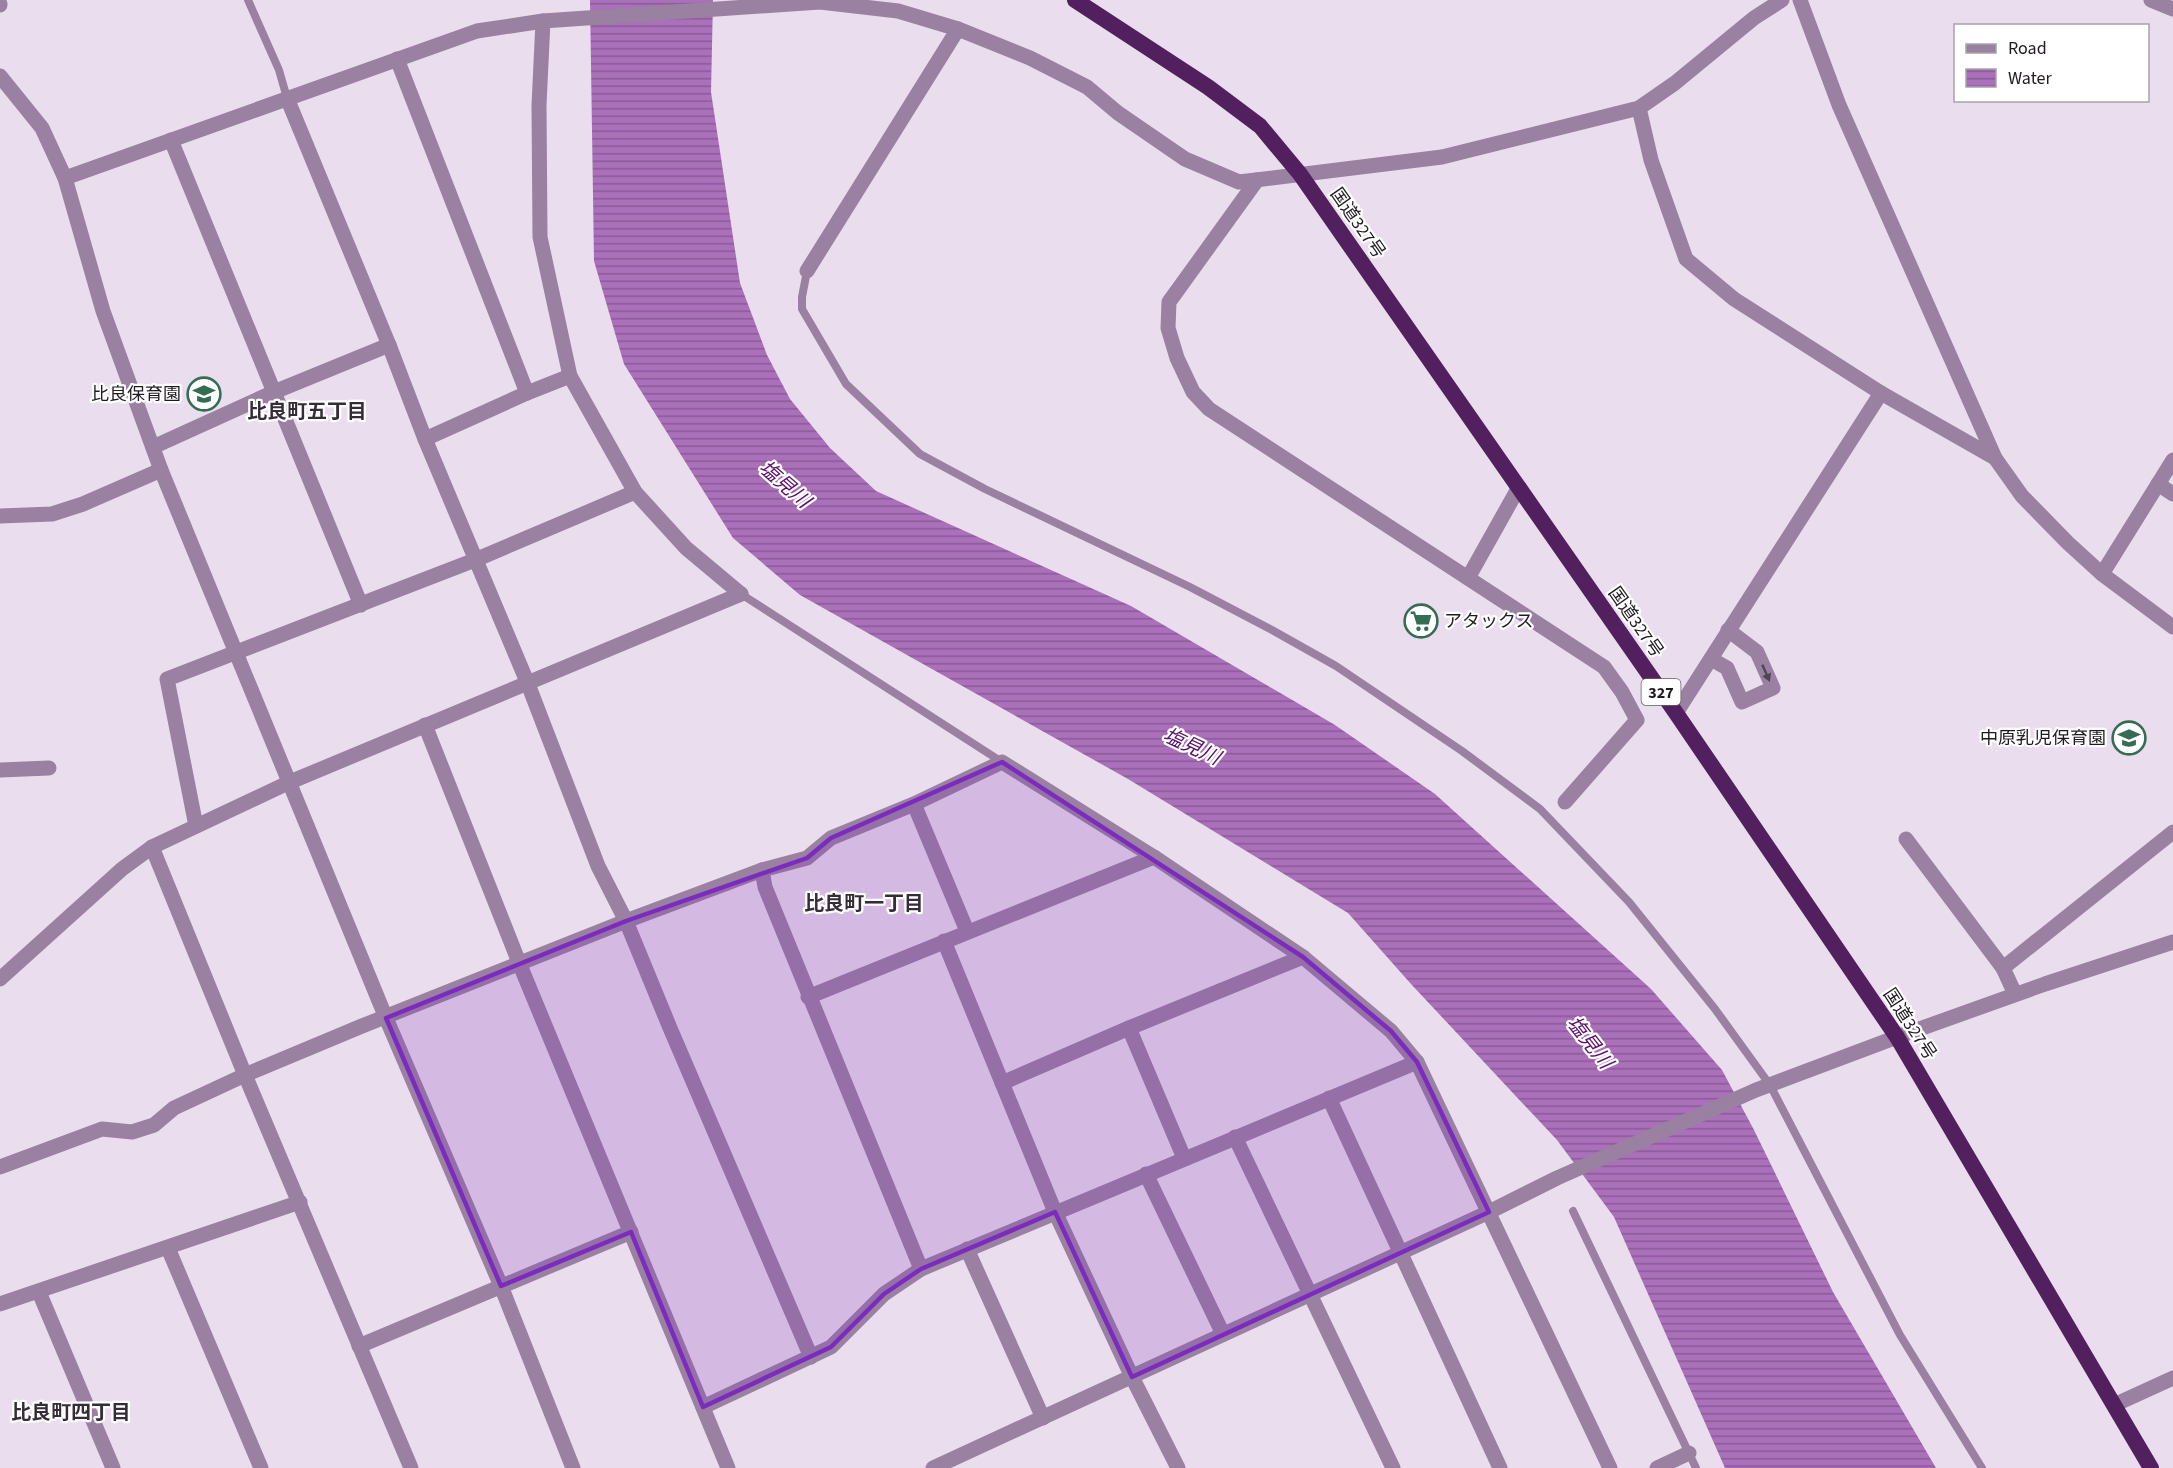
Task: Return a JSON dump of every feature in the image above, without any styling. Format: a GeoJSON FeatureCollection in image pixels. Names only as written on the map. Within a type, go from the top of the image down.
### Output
{"type":"FeatureCollection","features":[{"type":"Feature","properties":{"kind":"highway","name":"国道327号"},"geometry":{"type":"LineString","coordinates":[[1075,0],[1208,87],[1260,126],[1300,174],[1676,713],[1897,1037],[2151,1468]]}},
{"type":"Feature","properties":{"kind":"street"},"geometry":{"type":"LineString","coordinates":[[65,178],[477,32],[543,21],[820,2],[898,11],[958,29],[1030,58],[1087,87],[1118,113],[1185,159],[1239,182],[1442,157],[1639,108],[1675,83],[1754,18],[1782,0]]}},
{"type":"Feature","properties":{"kind":"street"},"geometry":{"type":"LineString","coordinates":[[1800,0],[1844,116],[1995,458],[2022,496],[2102,574],[2173,627]]}},
{"type":"Feature","properties":{"kind":"street"},"geometry":{"type":"LineString","coordinates":[[2151,0],[2173,9]]}},
{"type":"Feature","properties":{"kind":"street"},"geometry":{"type":"LineString","coordinates":[[0,979],[122,869],[152,847],[290,783],[425,725],[741,594],[686,548],[635,492],[570,376],[540,237],[538,105],[543,21]]}},
{"type":"Feature","properties":{"kind":"street"},"geometry":{"type":"LineString","coordinates":[[807,271],[958,29]]}},
{"type":"Feature","properties":{"kind":"street"},"geometry":{"type":"LineString","coordinates":[[397,59],[527,393]]}},
{"type":"Feature","properties":{"kind":"street"},"geometry":{"type":"LineString","coordinates":[[0,76],[42,128],[65,178],[103,311],[161,470],[386,1018],[501,1286],[573,1468]]}},
{"type":"Feature","properties":{"kind":"street"},"geometry":{"type":"LineString","coordinates":[[286,98],[528,684],[598,866],[626,921],[811,1357]]}},
{"type":"Feature","properties":{"kind":"street"},"geometry":{"type":"LineString","coordinates":[[1639,108],[1651,160],[1686,259],[1734,299],[1881,393],[1995,458]]}},
{"type":"Feature","properties":{"kind":"street"},"geometry":{"type":"LineString","coordinates":[[171,140],[361,605]]}},
{"type":"Feature","properties":{"kind":"street"},"geometry":{"type":"LineString","coordinates":[[1257,180],[1169,302],[1168,328],[1177,358],[1193,392],[1209,409],[1604,666],[1622,692],[1637,720],[1565,802]]}},
{"type":"Feature","properties":{"kind":"street"},"geometry":{"type":"LineString","coordinates":[[153,447],[274,392],[389,345]]}},
{"type":"Feature","properties":{"kind":"street"},"geometry":{"type":"LineString","coordinates":[[425,439],[570,376]]}},
{"type":"Feature","properties":{"kind":"street"},"geometry":{"type":"LineString","coordinates":[[1676,713],[1881,393]]}},
{"type":"Feature","properties":{"kind":"street"},"geometry":{"type":"LineString","coordinates":[[2102,574],[2173,460]]}},
{"type":"Feature","properties":{"kind":"street"},"geometry":{"type":"LineString","coordinates":[[0,516],[52,514],[82,504],[161,470]]}},
{"type":"Feature","properties":{"kind":"street"},"geometry":{"type":"LineString","coordinates":[[2158,484],[2173,494]]}},
{"type":"Feature","properties":{"kind":"street"},"geometry":{"type":"LineString","coordinates":[[1468,578],[1519,488]]}},
{"type":"Feature","properties":{"kind":"street"},"geometry":{"type":"LineString","coordinates":[[196,826],[168,679],[475,560],[635,492]]}},
{"type":"Feature","properties":{"kind":"street"},"geometry":{"type":"LineString","coordinates":[[1711,659],[1727,668],[1742,702],[1773,688],[1757,652],[1728,630]]}},
{"type":"Feature","properties":{"kind":"street"},"geometry":{"type":"LineString","coordinates":[[425,725],[520,964],[728,1468]]}},
{"type":"Feature","properties":{"kind":"street"},"geometry":{"type":"LineString","coordinates":[[0,1167],[102,1129],[132,1132],[154,1125],[174,1108],[245,1075],[626,921],[762,870],[807,858],[831,838],[914,804],[1002,762],[1154,857],[1303,957],[1391,1031],[1417,1062],[1610,1468]]}},
{"type":"Feature","properties":{"kind":"street"},"geometry":{"type":"LineString","coordinates":[[2,773],[49,768]]}},
{"type":"Feature","properties":{"kind":"street"},"geometry":{"type":"LineString","coordinates":[[914,804],[967,932]]}},
{"type":"Feature","properties":{"kind":"street"},"geometry":{"type":"LineString","coordinates":[[2003,968],[2173,832]]}},
{"type":"Feature","properties":{"kind":"street"},"geometry":{"type":"LineString","coordinates":[[1906,839],[2003,968],[2015,994]]}},
{"type":"Feature","properties":{"kind":"street"},"geometry":{"type":"LineString","coordinates":[[152,847],[245,1075],[411,1468]]}},
{"type":"Feature","properties":{"kind":"street"},"geometry":{"type":"LineString","coordinates":[[808,997],[1154,857]]}},
{"type":"Feature","properties":{"kind":"street"},"geometry":{"type":"LineString","coordinates":[[762,870],[765,887],[808,997],[921,1269]]}},
{"type":"Feature","properties":{"kind":"street"},"geometry":{"type":"LineString","coordinates":[[944,941],[1055,1212],[1132,1377],[1178,1468]]}},
{"type":"Feature","properties":{"kind":"street"},"geometry":{"type":"LineString","coordinates":[[933,1468],[1489,1212],[1557,1178],[1763,1088],[2015,994],[2173,942]]}},
{"type":"Feature","properties":{"kind":"street"},"geometry":{"type":"LineString","coordinates":[[1002,1083],[1303,957]]}},
{"type":"Feature","properties":{"kind":"street"},"geometry":{"type":"LineString","coordinates":[[1129,1028],[1184,1158]]}},
{"type":"Feature","properties":{"kind":"street"},"geometry":{"type":"LineString","coordinates":[[703,1407],[831,1347],[884,1294],[921,1269],[1417,1062]]}},
{"type":"Feature","properties":{"kind":"street"},"geometry":{"type":"LineString","coordinates":[[1329,1098],[1500,1468]]}},
{"type":"Feature","properties":{"kind":"street"},"geometry":{"type":"LineString","coordinates":[[1235,1137],[1393,1468]]}},
{"type":"Feature","properties":{"kind":"street"},"geometry":{"type":"LineString","coordinates":[[1146,1174],[1223,1334]]}},
{"type":"Feature","properties":{"kind":"street"},"geometry":{"type":"LineString","coordinates":[[0,1304],[300,1202]]}},
{"type":"Feature","properties":{"kind":"street"},"geometry":{"type":"LineString","coordinates":[[359,1346],[630,1232]]}},
{"type":"Feature","properties":{"kind":"street"},"geometry":{"type":"LineString","coordinates":[[168,1248],[261,1468]]}},
{"type":"Feature","properties":{"kind":"street"},"geometry":{"type":"LineString","coordinates":[[967,1249],[1043,1418]]}},
{"type":"Feature","properties":{"kind":"street"},"geometry":{"type":"LineString","coordinates":[[39,1292],[113,1468]]}},
{"type":"Feature","properties":{"kind":"street"},"geometry":{"type":"LineString","coordinates":[[2114,1405],[2173,1378]]}},
{"type":"Feature","properties":{"kind":"street"},"geometry":{"type":"LineString","coordinates":[[1657,1468],[1689,1454]]}},
{"type":"Feature","properties":{"kind":"lane"},"geometry":{"type":"LineString","coordinates":[[248,0],[279,70],[286,98]]}},
{"type":"Feature","properties":{"kind":"lane"},"geometry":{"type":"LineString","coordinates":[[807,271],[802,309],[846,384],[920,454],[985,489],[1190,587],[1336,666],[1471,757],[1540,809],[1629,902],[1715,1009],[1763,1088],[1900,1335],[1982,1468]]}},
{"type":"Feature","properties":{"kind":"lane"},"geometry":{"type":"LineString","coordinates":[[741,594],[1002,762]]}},
{"type":"Feature","properties":{"kind":"lane"},"geometry":{"type":"LineString","coordinates":[[1573,1211],[1696,1468]]}},
{"type":"Feature","properties":{"kind":"highlighted area"},"geometry":{"type":"Polygon","coordinates":[[[1002,762],[1303,957],[1391,1031],[1417,1062],[1489,1212],[1132,1377],[1055,1212],[921,1269],[884,1294],[831,1347],[703,1407],[631,1232],[501,1286],[386,1018],[626,921],[807,858],[831,838],[1002,762]]]}},
{"type":"Feature","properties":{"kind":"water","name":"塩見川"},"geometry":{"type":"Polygon","coordinates":[[[590,0],[713,0],[711,92],[740,283],[767,355],[790,399],[830,448],[876,491],[1131,606],[1335,725],[1435,794],[1651,989],[1722,1070],[1833,1292],[1936,1468],[1725,1468],[1614,1217],[1557,1140],[1348,913],[1128,779],[800,595],[733,538],[624,364],[594,261],[590,0]]]}},
{"type":"Feature","properties":{"kind":"place","name":"比良保育園"},"geometry":{"type":"Point","coordinates":[204,394]}},
{"type":"Feature","properties":{"kind":"place","name":"アタックス"},"geometry":{"type":"Point","coordinates":[1421,621]}},
{"type":"Feature","properties":{"kind":"place","name":"中原乳児保育園"},"geometry":{"type":"Point","coordinates":[2129,738]}},
{"type":"Feature","properties":{"kind":"district","name":"比良町五丁目"},"geometry":{"type":"Point","coordinates":[307,411]}},
{"type":"Feature","properties":{"kind":"district","name":"比良町一丁目"},"geometry":{"type":"Point","coordinates":[864,903]}},
{"type":"Feature","properties":{"kind":"district","name":"比良町四丁目"},"geometry":{"type":"Point","coordinates":[71,1412]}}]}
